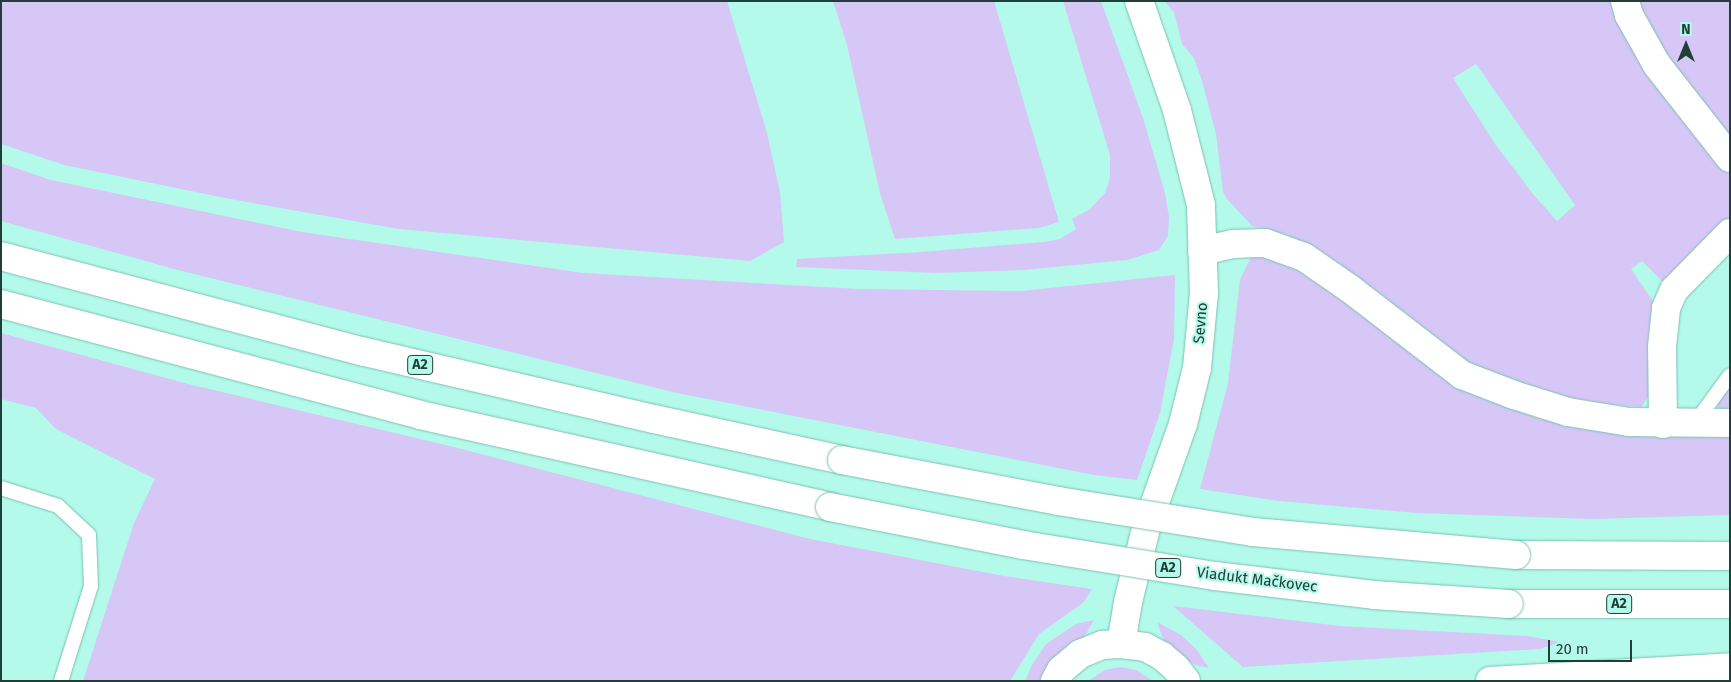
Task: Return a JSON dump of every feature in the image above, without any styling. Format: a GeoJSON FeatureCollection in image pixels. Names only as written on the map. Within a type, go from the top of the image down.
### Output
{"type":"FeatureCollection","features":[{"type":"Feature","properties":{"kind":"main road","name":"Sevno"},"geometry":{"type":"LineString","coordinates":[[1122,644],[1128,602],[1146,528],[1183,424],[1197,368],[1204,293],[1201,205],[1177,110],[1139,1]]}},
{"type":"Feature","properties":{"kind":"main road"},"geometry":{"type":"LineString","coordinates":[[1625,1],[1629,15],[1657,65],[1730,158]]}},
{"type":"Feature","properties":{"kind":"main road"},"geometry":{"type":"LineString","coordinates":[[1663,424],[1662,347],[1666,308],[1674,290],[1730,234]]}},
{"type":"Feature","properties":{"kind":"main road"},"geometry":{"type":"LineString","coordinates":[[1202,251],[1233,244],[1265,243],[1304,257],[1349,288],[1462,374],[1514,395],[1568,412],[1629,422],[1663,424],[1730,423]]}},
{"type":"Feature","properties":{"kind":"main road","name":"A2"},"geometry":{"type":"LineString","coordinates":[[1,256],[361,351],[644,417],[842,460],[1058,501],[1253,532],[1516,555],[1730,556]]}},
{"type":"Feature","properties":{"kind":"main road","name":"Viadukt Mačkovec"},"geometry":{"type":"LineString","coordinates":[[1,304],[420,415],[830,507],[1022,545],[1215,576],[1374,595],[1509,604],[1730,604]]}},
{"type":"Feature","properties":{"kind":"main road"},"geometry":{"type":"LineString","coordinates":[[1055,681],[1061,670],[1080,654],[1102,645],[1122,644],[1145,647],[1162,656],[1176,668],[1186,681]]}},
{"type":"Feature","properties":{"kind":"main road"},"geometry":{"type":"LineString","coordinates":[[1490,681],[1730,667]]}},
{"type":"Feature","properties":{"kind":"lane"},"geometry":{"type":"LineString","coordinates":[[1695,423],[1730,375]]}},
{"type":"Feature","properties":{"kind":"lane"},"geometry":{"type":"LineString","coordinates":[[1,488],[58,506],[88,536],[91,586],[61,681]]}},
{"type":"Feature","properties":{"kind":"shaded area"},"geometry":{"type":"Polygon","coordinates":[[[1,1],[727,1],[767,133],[780,192],[784,242],[750,261],[399,229],[225,198],[64,165],[1,144],[1,1]]]}},
{"type":"Feature","properties":{"kind":"shaded area"},"geometry":{"type":"Polygon","coordinates":[[[833,1],[994,1],[1059,222],[1039,228],[895,239],[880,193],[847,45],[833,1]]]}},
{"type":"Feature","properties":{"kind":"shaded area"},"geometry":{"type":"Polygon","coordinates":[[[1063,1],[1101,1],[1143,118],[1165,193],[1169,217],[1168,236],[1159,250],[1127,260],[1024,270],[936,273],[796,267],[797,259],[921,252],[1044,242],[1060,239],[1076,229],[1072,219],[1090,209],[1105,193],[1110,178],[1110,155],[1063,1]]]}},
{"type":"Feature","properties":{"kind":"shaded area"},"geometry":{"type":"Polygon","coordinates":[[[1164,1],[1618,1],[1730,168],[1730,221],[1670,289],[1642,261],[1631,269],[1657,307],[1653,390],[1641,407],[1585,402],[1537,389],[1467,363],[1289,235],[1252,226],[1223,192],[1216,134],[1202,81],[1194,58],[1182,44],[1174,12],[1164,1]],[[1476,64],[1453,78],[1495,144],[1533,194],[1557,221],[1575,205],[1476,64]]]}},
{"type":"Feature","properties":{"kind":"shaded area"},"geometry":{"type":"Polygon","coordinates":[[[1634,1],[1730,1],[1730,142],[1659,54],[1634,1]]]}},
{"type":"Feature","properties":{"kind":"shaded area"},"geometry":{"type":"Polygon","coordinates":[[[1,163],[51,180],[302,232],[583,273],[859,289],[1021,291],[1175,275],[1174,339],[1160,413],[1137,480],[1094,475],[677,393],[178,270],[1,221],[1,163]]]}},
{"type":"Feature","properties":{"kind":"shaded area"},"geometry":{"type":"Polygon","coordinates":[[[1253,254],[1289,262],[1473,394],[1534,417],[1642,437],[1730,436],[1730,515],[1592,519],[1417,513],[1279,501],[1200,489],[1228,383],[1240,279],[1253,254]]]}},
{"type":"Feature","properties":{"kind":"shaded area"},"geometry":{"type":"Polygon","coordinates":[[[1,333],[188,384],[454,447],[810,539],[1004,576],[1092,589],[1084,602],[1039,634],[1010,681],[83,681],[134,523],[155,479],[56,429],[36,408],[1,399],[1,333]]]}},
{"type":"Feature","properties":{"kind":"shaded area"},"geometry":{"type":"Polygon","coordinates":[[[1730,385],[1730,409],[1719,408],[1717,401],[1730,385]]]}},
{"type":"Feature","properties":{"kind":"shaded area"},"geometry":{"type":"Polygon","coordinates":[[[1173,606],[1340,626],[1527,636],[1561,642],[1540,649],[1243,667],[1173,606]]]}},
{"type":"Feature","properties":{"kind":"shaded area"},"geometry":{"type":"Polygon","coordinates":[[[1094,620],[1083,639],[1043,681],[1025,681],[1032,665],[1046,644],[1076,624],[1094,620]]]}},
{"type":"Feature","properties":{"kind":"shaded area"},"geometry":{"type":"Polygon","coordinates":[[[1157,622],[1181,635],[1197,650],[1209,668],[1196,665],[1175,654],[1165,644],[1157,622]]]}},
{"type":"Feature","properties":{"kind":"shaded area"},"geometry":{"type":"Polygon","coordinates":[[[1120,667],[1136,670],[1153,681],[1088,681],[1105,670],[1120,667]]]}}]}
